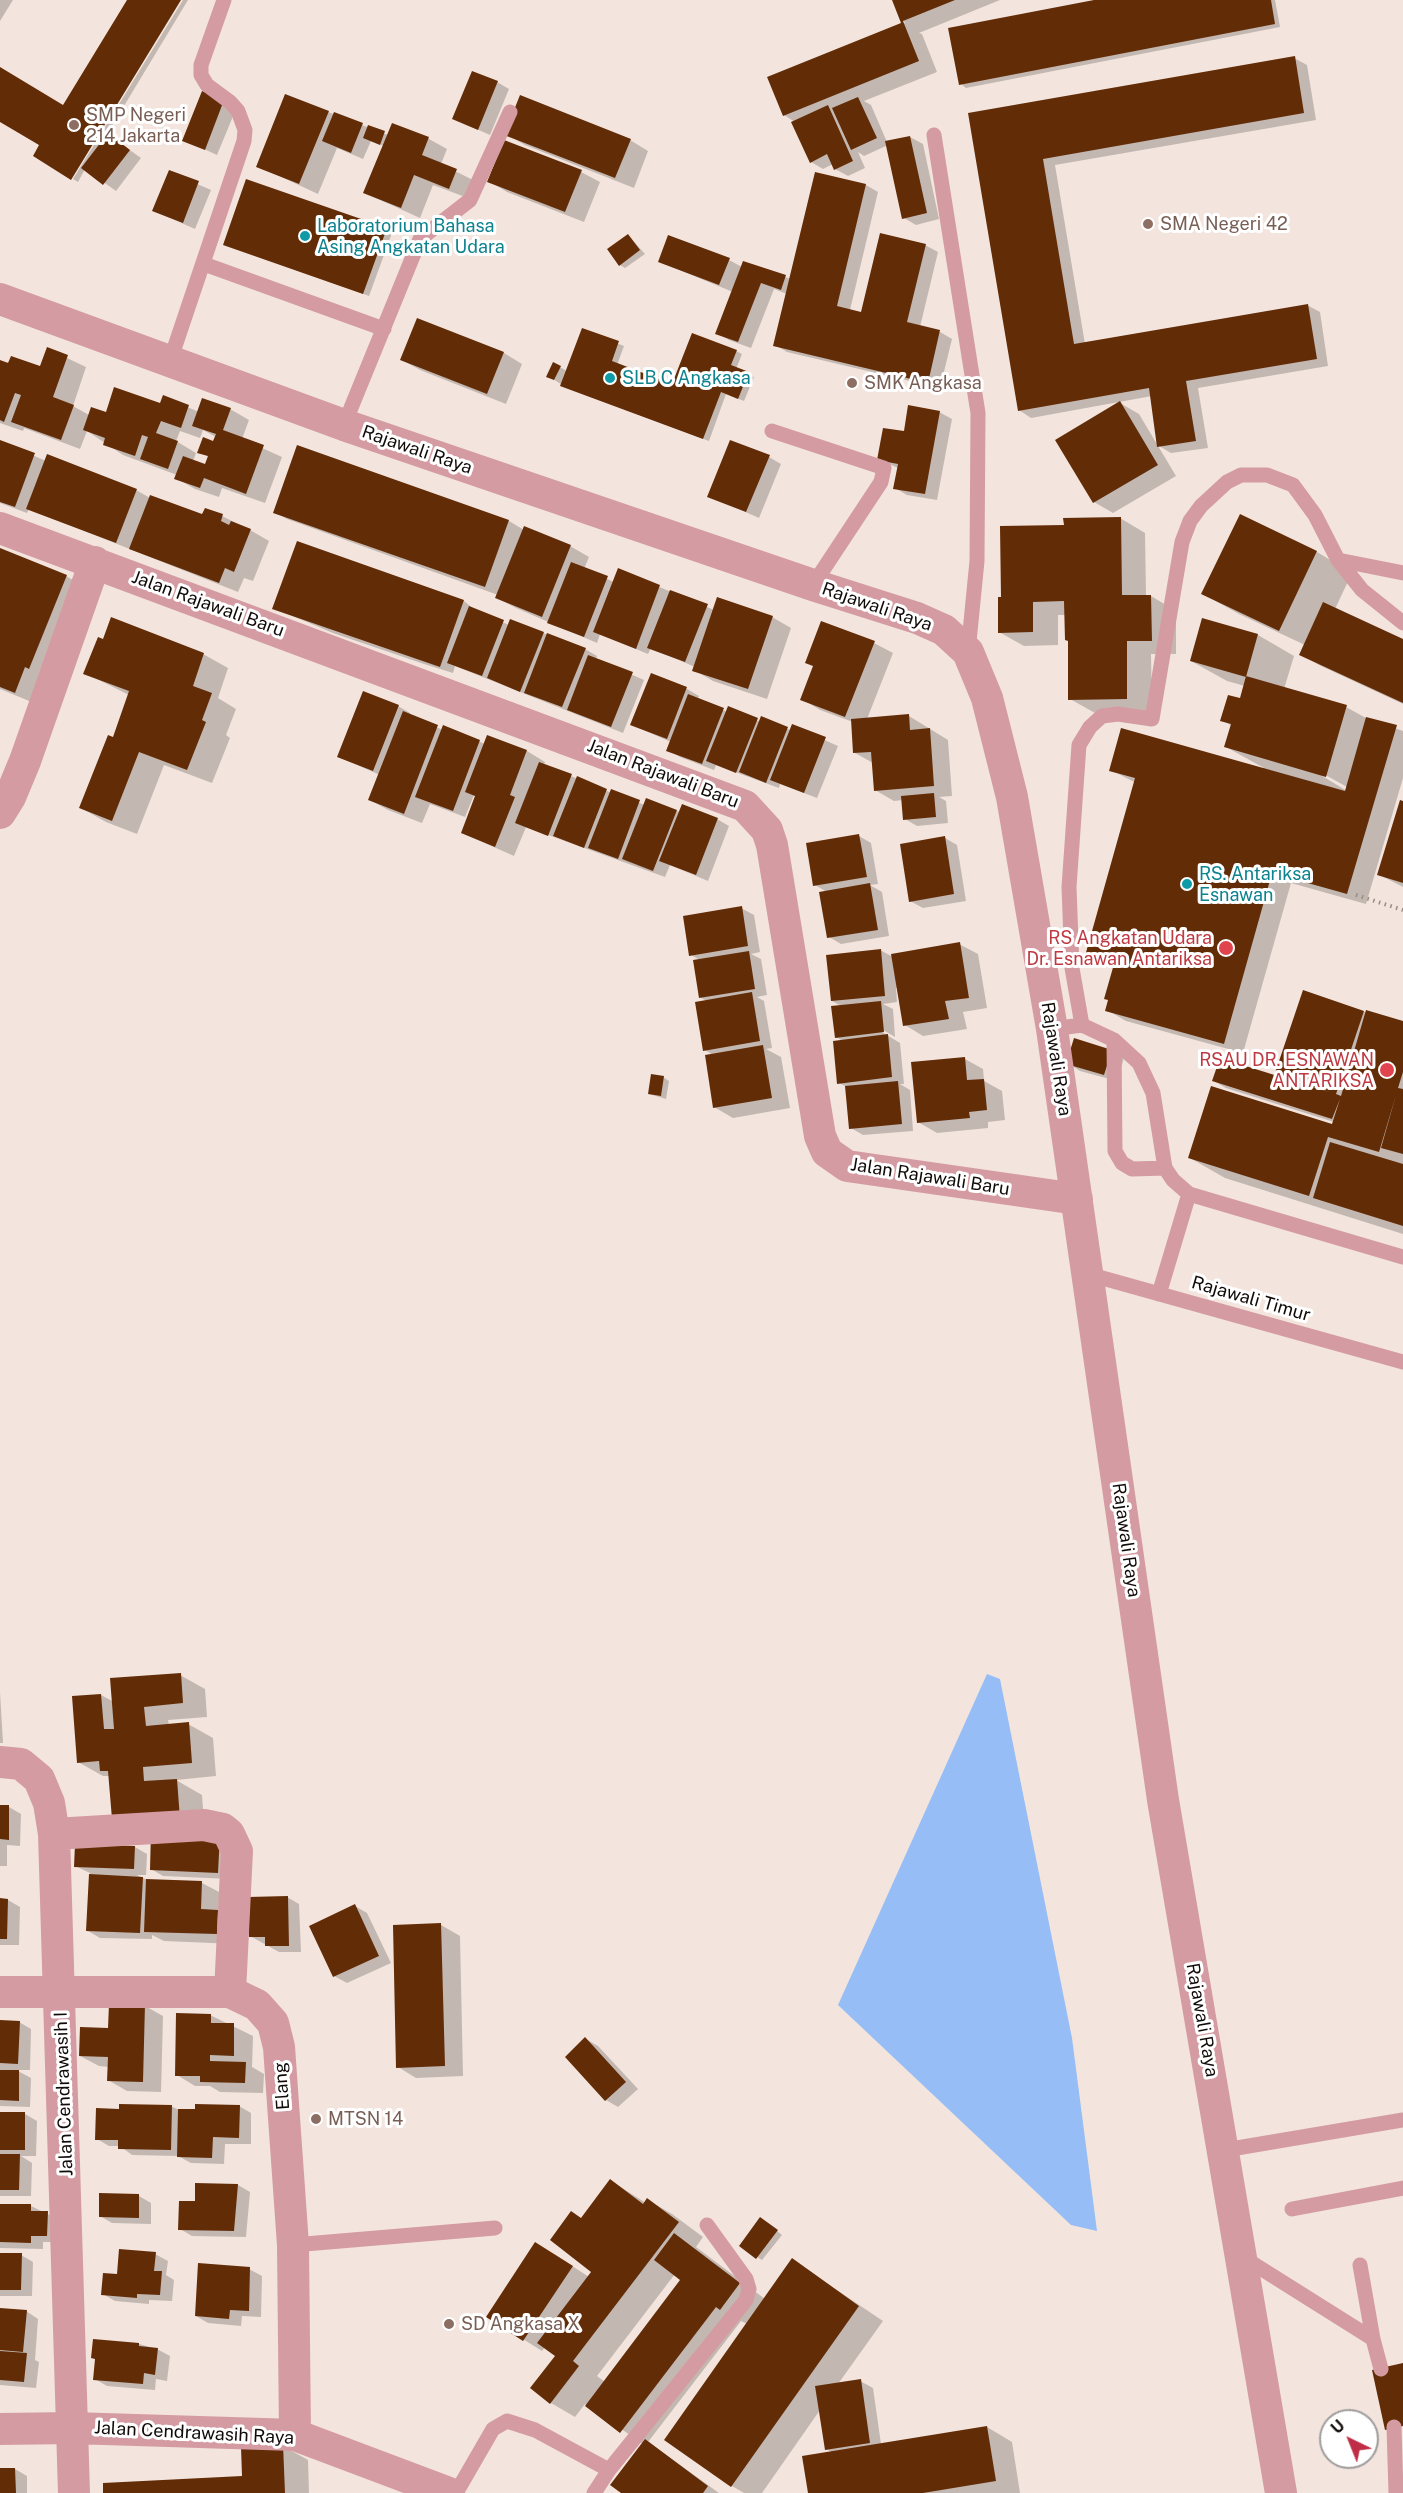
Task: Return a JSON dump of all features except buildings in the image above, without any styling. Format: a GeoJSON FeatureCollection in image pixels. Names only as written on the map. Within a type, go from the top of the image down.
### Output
{"type":"FeatureCollection","features":[{"type":"Feature","properties":{"kind":"street","name":"Rajawali Raya"},"geometry":{"type":"LineString","coordinates":[[0,299],[344,425],[931,624],[944,630],[968,652],[987,698],[1067,1027],[1077,1199],[1163,1800],[1225,2150],[1281,2493]]}},
{"type":"Feature","properties":{"kind":"street","name":"Jalan Rajawali Baru"},"geometry":{"type":"LineString","coordinates":[[0,528],[745,806],[767,830],[772,845],[820,1136],[826,1152],[848,1166],[1077,1199]]}},
{"type":"Feature","properties":{"kind":"street"},"geometry":{"type":"LineString","coordinates":[[0,813],[10,797],[25,761],[95,562]]}},
{"type":"Feature","properties":{"kind":"street","name":"Jalan Cendrawasih I"},"geometry":{"type":"LineString","coordinates":[[14,1765],[45,1790],[54,1833],[61,1992],[74,2493]]}},
{"type":"Feature","properties":{"kind":"street"},"geometry":{"type":"LineString","coordinates":[[54,1833],[204,1825],[223,1829],[229,1834],[237,1851],[230,1992]]}},
{"type":"Feature","properties":{"kind":"street","name":"Elang"},"geometry":{"type":"LineString","coordinates":[[0,1992],[230,1992],[244,1997],[266,2013],[278,2034],[293,2245],[295,2435]]}},
{"type":"Feature","properties":{"kind":"street","name":"Jalan Cendrawasih Raya"},"geometry":{"type":"LineString","coordinates":[[0,2429],[72,2428],[295,2435],[449,2493]]}},
{"type":"Feature","properties":{"kind":"lane"},"geometry":{"type":"LineString","coordinates":[[170,361],[204,264],[245,130],[238,111],[207,85],[201,75],[201,65],[224,0]]}},
{"type":"Feature","properties":{"kind":"lane"},"geometry":{"type":"LineString","coordinates":[[344,425],[420,239],[470,200],[510,112]]}},
{"type":"Feature","properties":{"kind":"lane"},"geometry":{"type":"LineString","coordinates":[[934,135],[978,412],[977,561],[968,652]]}},
{"type":"Feature","properties":{"kind":"lane"},"geometry":{"type":"LineString","coordinates":[[204,264],[384,329]]}},
{"type":"Feature","properties":{"kind":"lane"},"geometry":{"type":"LineString","coordinates":[[772,431],[884,468],[881,482],[813,585]]}},
{"type":"Feature","properties":{"kind":"lane"},"geometry":{"type":"LineString","coordinates":[[1403,623],[1362,590],[1338,560],[1304,498],[1293,485],[1279,477],[1241,475],[1227,482],[1201,506],[1190,521],[1182,542],[1152,719],[1118,714],[1102,716],[1090,727],[1079,745],[1069,887],[1072,968],[1067,1027],[1114,1040],[1139,1063],[1153,1093],[1165,1168],[1173,1180],[1189,1194],[1403,1257]]}},
{"type":"Feature","properties":{"kind":"lane"},"geometry":{"type":"LineString","coordinates":[[1338,560],[1403,573]]}},
{"type":"Feature","properties":{"kind":"lane"},"geometry":{"type":"LineString","coordinates":[[1114,1040],[1115,1151],[1122,1162],[1132,1168],[1165,1168]]}},
{"type":"Feature","properties":{"kind":"lane"},"geometry":{"type":"LineString","coordinates":[[1159,1294],[1189,1194]]}},
{"type":"Feature","properties":{"kind":"lane","name":"Rajawali Timur"},"geometry":{"type":"LineString","coordinates":[[1088,1274],[1403,1362]]}},
{"type":"Feature","properties":{"kind":"lane"},"geometry":{"type":"LineString","coordinates":[[1225,2150],[1403,2120]]}},
{"type":"Feature","properties":{"kind":"lane"},"geometry":{"type":"LineString","coordinates":[[1292,2209],[1403,2188]]}},
{"type":"Feature","properties":{"kind":"lane"},"geometry":{"type":"LineString","coordinates":[[594,2493],[609,2470],[746,2300],[749,2289],[746,2279],[707,2225]]}},
{"type":"Feature","properties":{"kind":"lane"},"geometry":{"type":"LineString","coordinates":[[293,2245],[495,2228]]}},
{"type":"Feature","properties":{"kind":"lane"},"geometry":{"type":"LineString","coordinates":[[1241,2256],[1373,2338]]}},
{"type":"Feature","properties":{"kind":"lane"},"geometry":{"type":"LineString","coordinates":[[1360,2265],[1373,2338],[1382,2369]]}},
{"type":"Feature","properties":{"kind":"lane"},"geometry":{"type":"LineString","coordinates":[[456,2493],[493,2429],[507,2421],[535,2430],[609,2470]]}},
{"type":"Feature","properties":{"kind":"lane"},"geometry":{"type":"LineString","coordinates":[[1394,2427],[1396,2493]]}},
{"type":"Feature","properties":{"kind":"path"},"geometry":{"type":"LineString","coordinates":[[1356,895],[1403,910]]}},
{"type":"Feature","properties":{"kind":"water"},"geometry":{"type":"Polygon","coordinates":[[[987,1674],[1000,1679],[1072,2038],[1097,2231],[1071,2225],[838,2005],[987,1674]]]}},
{"type":"Feature","properties":{"kind":"place","name":"SMP Negeri 214 Jakarta"},"geometry":{"type":"Point","coordinates":[74,125]}},
{"type":"Feature","properties":{"kind":"place","name":"SMA Negeri 42"},"geometry":{"type":"Point","coordinates":[1148,224]}},
{"type":"Feature","properties":{"kind":"place","name":"Laboratorium Bahasa Asing Angkatan Udara"},"geometry":{"type":"Point","coordinates":[305,236]}},
{"type":"Feature","properties":{"kind":"place","name":"SLB C Angkasa"},"geometry":{"type":"Point","coordinates":[610,378]}},
{"type":"Feature","properties":{"kind":"place","name":"SMK Angkasa"},"geometry":{"type":"Point","coordinates":[852,383]}},
{"type":"Feature","properties":{"kind":"place","name":"RS. Antariksa Esnawan"},"geometry":{"type":"Point","coordinates":[1187,884]}},
{"type":"Feature","properties":{"kind":"place","name":"RS Angkatan Udara Dr. Esnawan Antariksa"},"geometry":{"type":"Point","coordinates":[1226,948]}},
{"type":"Feature","properties":{"kind":"place","name":"RSAU DR. ESNAWAN ANTARIKSA"},"geometry":{"type":"Point","coordinates":[1387,1070]}},
{"type":"Feature","properties":{"kind":"place","name":"MTSN 14"},"geometry":{"type":"Point","coordinates":[316,2119]}},
{"type":"Feature","properties":{"kind":"place","name":"SD Angkasa X"},"geometry":{"type":"Point","coordinates":[449,2324]}}]}
